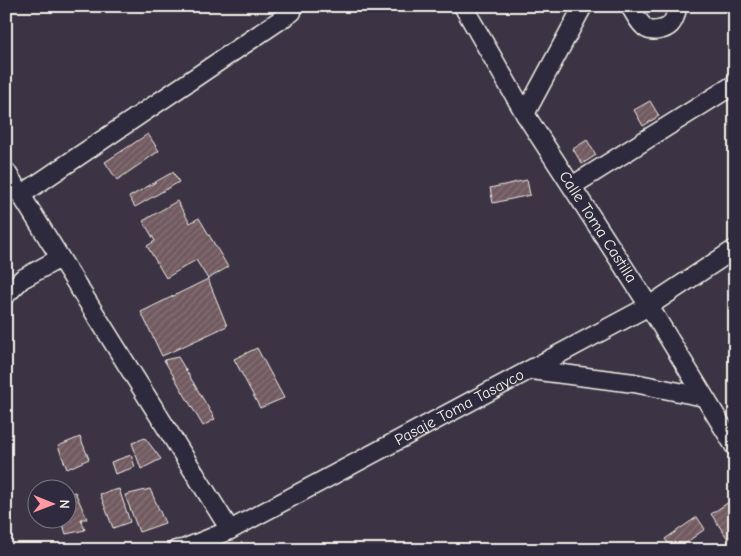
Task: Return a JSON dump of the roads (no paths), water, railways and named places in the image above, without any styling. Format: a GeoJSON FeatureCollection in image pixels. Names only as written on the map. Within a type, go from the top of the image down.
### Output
{"type":"FeatureCollection","features":[{"type":"Feature","properties":{"kind":"street","name":"Calle Toma Castilla"},"geometry":{"type":"LineString","coordinates":[[463,6],[525,114],[649,306],[735,447]]}},
{"type":"Feature","properties":{"kind":"street"},"geometry":{"type":"LineString","coordinates":[[525,114],[584,6]]}},
{"type":"Feature","properties":{"kind":"street"},"geometry":{"type":"LineString","coordinates":[[630,6],[645,28],[652,31],[663,29],[670,25],[677,6]]}},
{"type":"Feature","properties":{"kind":"street"},"geometry":{"type":"LineString","coordinates":[[21,194],[292,12]]}},
{"type":"Feature","properties":{"kind":"street"},"geometry":{"type":"LineString","coordinates":[[572,186],[735,84]]}},
{"type":"Feature","properties":{"kind":"street"},"geometry":{"type":"LineString","coordinates":[[6,171],[230,530]]}},
{"type":"Feature","properties":{"kind":"street","name":"Pasaje Toma Tasayco"},"geometry":{"type":"LineString","coordinates":[[181,550],[230,530],[649,306],[735,249]]}},
{"type":"Feature","properties":{"kind":"street"},"geometry":{"type":"LineString","coordinates":[[6,295],[22,279],[60,258]]}},
{"type":"Feature","properties":{"kind":"street"},"geometry":{"type":"LineString","coordinates":[[530,370],[634,383],[704,398]]}}]}
